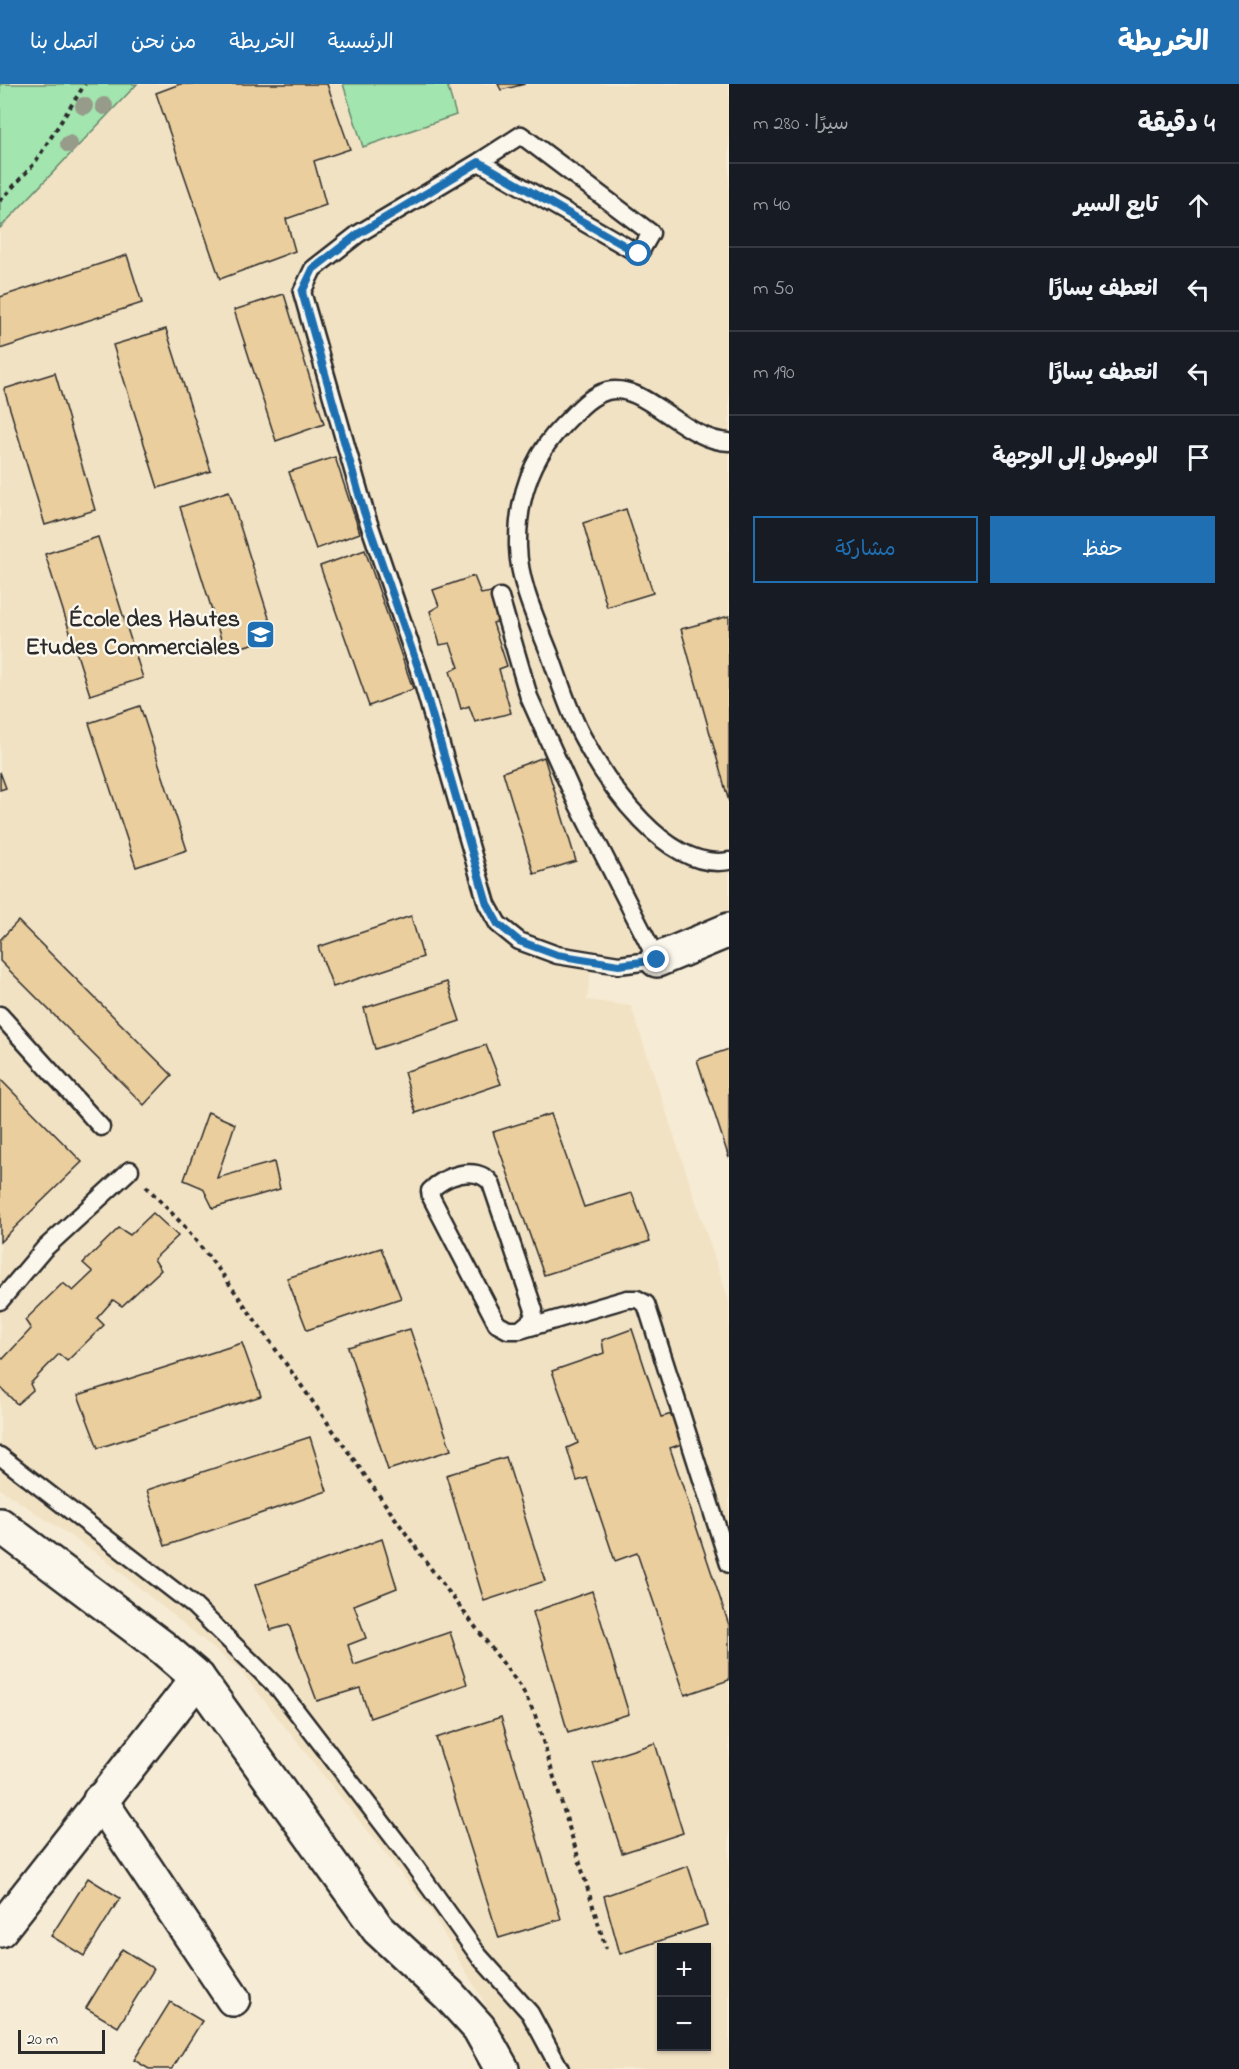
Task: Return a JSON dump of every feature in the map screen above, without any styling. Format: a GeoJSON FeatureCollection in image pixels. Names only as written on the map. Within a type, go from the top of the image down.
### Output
{"type":"FeatureCollection","features":[{"type":"Feature","properties":{"kind":"street"},"geometry":{"type":"LineString","coordinates":[[657,960],[729,930]]}},
{"type":"Feature","properties":{"kind":"street"},"geometry":{"type":"LineString","coordinates":[[0,1525],[162,1647],[198,1678],[378,1929],[449,1995],[479,2028],[502,2069]]}},
{"type":"Feature","properties":{"kind":"street"},"geometry":{"type":"LineString","coordinates":[[0,1930],[198,1678]]}},
{"type":"Feature","properties":{"kind":"street"},"geometry":{"type":"LineString","coordinates":[[100,1800],[233,1999]]}},
{"type":"Feature","properties":{"kind":"lane"},"geometry":{"type":"LineString","coordinates":[[479,162],[639,254],[651,233],[521,135],[358,234],[313,269],[302,292],[364,512],[420,673],[487,904],[498,924],[519,941],[557,955],[619,965],[657,960],[575,799],[529,698],[500,597]]}},
{"type":"Feature","properties":{"kind":"lane"},"geometry":{"type":"LineString","coordinates":[[729,442],[716,442],[694,434],[630,390],[608,391],[588,401],[546,442],[527,477],[519,510],[518,549],[527,595],[581,735],[612,785],[651,830],[687,857],[715,863],[729,861]]}},
{"type":"Feature","properties":{"kind":"lane"},"geometry":{"type":"LineString","coordinates":[[0,1016],[101,1127]]}},
{"type":"Feature","properties":{"kind":"lane"},"geometry":{"type":"LineString","coordinates":[[0,1301],[45,1249],[130,1170]]}},
{"type":"Feature","properties":{"kind":"lane"},"geometry":{"type":"LineString","coordinates":[[520,1330],[532,1320],[534,1310],[490,1183],[485,1176],[472,1171],[436,1184],[430,1191],[431,1197],[497,1324],[508,1330],[520,1330],[627,1299],[637,1299],[645,1304],[729,1564]]}},
{"type":"Feature","properties":{"kind":"lane"},"geometry":{"type":"LineString","coordinates":[[0,1456],[194,1606],[280,1690],[403,1850],[479,1956],[530,2013],[560,2069]]}},
{"type":"Feature","properties":{"kind":"path"},"geometry":{"type":"LineString","coordinates":[[0,201],[34,164],[85,84]]}},
{"type":"Feature","properties":{"kind":"path"},"geometry":{"type":"LineString","coordinates":[[130,1170],[186,1227],[223,1275],[422,1556],[521,1687],[535,1716],[606,1949]]}},
{"type":"Feature","properties":{"kind":"shaded area"},"geometry":{"type":"Polygon","coordinates":[[[137,84],[729,84],[729,918],[664,950],[592,962],[587,1000],[631,1006],[729,1301],[729,2069],[523,2069],[430,1910],[240,1670],[99,1555],[0,1489],[0,228],[137,84]]]}},
{"type":"Feature","properties":{"kind":"green space"},"geometry":{"type":"Polygon","coordinates":[[[0,84],[137,84],[0,228],[0,84]]]}},
{"type":"Feature","properties":{"kind":"green space"},"geometry":{"type":"Polygon","coordinates":[[[343,84],[447,84],[456,115],[363,147],[343,84]]]}},
{"type":"Feature","properties":{"kind":"building"},"geometry":{"type":"Polygon","coordinates":[[[180,84],[327,84],[350,149],[314,161],[326,205],[286,219],[295,251],[220,279],[156,93],[180,84]]]}},
{"type":"Feature","properties":{"kind":"building"},"geometry":{"type":"Polygon","coordinates":[[[498,84],[525,84],[501,90],[498,84]]]}},
{"type":"Feature","properties":{"kind":"building"},"geometry":{"type":"Polygon","coordinates":[[[127,255],[142,303],[0,349],[0,297],[127,255]]]}},
{"type":"Feature","properties":{"kind":"building"},"geometry":{"type":"Polygon","coordinates":[[[284,294],[324,424],[276,441],[234,310],[284,294]]]}},
{"type":"Feature","properties":{"kind":"building"},"geometry":{"type":"Polygon","coordinates":[[[166,329],[211,471],[158,488],[113,345],[166,329]]]}},
{"type":"Feature","properties":{"kind":"building"},"geometry":{"type":"Polygon","coordinates":[[[55,373],[95,510],[45,525],[4,389],[55,373]]]}},
{"type":"Feature","properties":{"kind":"building"},"geometry":{"type":"Polygon","coordinates":[[[335,457],[360,533],[316,549],[289,472],[335,457]]]}},
{"type":"Feature","properties":{"kind":"building"},"geometry":{"type":"Polygon","coordinates":[[[229,491],[275,637],[225,652],[180,507],[229,491]]]}},
{"type":"Feature","properties":{"kind":"building"},"geometry":{"type":"Polygon","coordinates":[[[626,509],[653,593],[607,607],[583,523],[626,509]]]}},
{"type":"Feature","properties":{"kind":"building"},"geometry":{"type":"Polygon","coordinates":[[[98,537],[143,678],[90,695],[45,554],[98,537]]]}},
{"type":"Feature","properties":{"kind":"building"},"geometry":{"type":"Polygon","coordinates":[[[365,550],[413,689],[369,706],[320,566],[365,550]]]}},
{"type":"Feature","properties":{"kind":"building"},"geometry":{"type":"Polygon","coordinates":[[[474,576],[481,594],[491,592],[503,620],[493,623],[507,666],[499,669],[511,713],[475,722],[469,706],[461,709],[450,671],[459,667],[450,643],[440,645],[430,611],[439,606],[433,590],[474,576]]]}},
{"type":"Feature","properties":{"kind":"building"},"geometry":{"type":"Polygon","coordinates":[[[729,616],[729,802],[681,629],[729,616]]]}},
{"type":"Feature","properties":{"kind":"building"},"geometry":{"type":"Polygon","coordinates":[[[140,706],[187,850],[136,867],[89,723],[140,706]]]}},
{"type":"Feature","properties":{"kind":"building"},"geometry":{"type":"Polygon","coordinates":[[[544,757],[576,861],[534,874],[503,772],[544,757]]]}},
{"type":"Feature","properties":{"kind":"building"},"geometry":{"type":"Polygon","coordinates":[[[0,772],[6,788],[0,790],[0,772]]]}},
{"type":"Feature","properties":{"kind":"building"},"geometry":{"type":"Polygon","coordinates":[[[411,916],[423,957],[333,987],[318,947],[411,916]]]}},
{"type":"Feature","properties":{"kind":"building"},"geometry":{"type":"Polygon","coordinates":[[[18,921],[172,1075],[144,1105],[0,961],[0,940],[18,921]]]}},
{"type":"Feature","properties":{"kind":"building"},"geometry":{"type":"Polygon","coordinates":[[[447,982],[460,1021],[375,1049],[364,1008],[447,982]]]}},
{"type":"Feature","properties":{"kind":"building"},"geometry":{"type":"Polygon","coordinates":[[[486,1045],[501,1084],[416,1113],[404,1072],[486,1045]]]}},
{"type":"Feature","properties":{"kind":"building"},"geometry":{"type":"Polygon","coordinates":[[[729,1049],[729,1158],[697,1060],[729,1049]]]}},
{"type":"Feature","properties":{"kind":"building"},"geometry":{"type":"Polygon","coordinates":[[[0,1079],[82,1162],[0,1242],[0,1079]]]}},
{"type":"Feature","properties":{"kind":"building"},"geometry":{"type":"Polygon","coordinates":[[[208,1112],[235,1124],[217,1178],[274,1162],[280,1189],[213,1208],[203,1188],[184,1180],[208,1112]]]}},
{"type":"Feature","properties":{"kind":"building"},"geometry":{"type":"Polygon","coordinates":[[[551,1114],[584,1207],[632,1193],[650,1241],[544,1275],[493,1132],[551,1114]]]}},
{"type":"Feature","properties":{"kind":"building"},"geometry":{"type":"Polygon","coordinates":[[[153,1213],[178,1236],[154,1259],[161,1270],[122,1306],[113,1300],[97,1318],[104,1325],[67,1361],[59,1354],[30,1384],[33,1390],[17,1404],[0,1387],[0,1357],[3,1359],[31,1329],[25,1320],[63,1283],[73,1291],[93,1272],[83,1263],[119,1228],[130,1235],[153,1213]]]}},
{"type":"Feature","properties":{"kind":"building"},"geometry":{"type":"Polygon","coordinates":[[[381,1248],[401,1298],[307,1330],[287,1278],[381,1248]]]}},
{"type":"Feature","properties":{"kind":"building"},"geometry":{"type":"Polygon","coordinates":[[[410,1329],[451,1450],[388,1470],[348,1347],[410,1329]]]}},
{"type":"Feature","properties":{"kind":"building"},"geometry":{"type":"Polygon","coordinates":[[[632,1329],[661,1417],[676,1413],[685,1443],[670,1448],[729,1625],[729,1680],[685,1695],[637,1553],[615,1561],[587,1478],[577,1481],[567,1448],[578,1443],[552,1371],[604,1353],[602,1340],[632,1329]]]}},
{"type":"Feature","properties":{"kind":"building"},"geometry":{"type":"Polygon","coordinates":[[[242,1343],[261,1396],[98,1448],[78,1395],[242,1343]]]}},
{"type":"Feature","properties":{"kind":"building"},"geometry":{"type":"Polygon","coordinates":[[[310,1437],[327,1491],[165,1546],[147,1490],[310,1437]]]}},
{"type":"Feature","properties":{"kind":"building"},"geometry":{"type":"Polygon","coordinates":[[[506,1457],[545,1581],[484,1601],[446,1475],[506,1457]]]}},
{"type":"Feature","properties":{"kind":"building"},"geometry":{"type":"Polygon","coordinates":[[[382,1539],[397,1588],[354,1605],[366,1638],[348,1645],[354,1665],[450,1632],[467,1684],[370,1718],[360,1688],[317,1701],[289,1625],[271,1630],[255,1585],[382,1539]]]}},
{"type":"Feature","properties":{"kind":"building"},"geometry":{"type":"Polygon","coordinates":[[[592,1591],[629,1714],[568,1733],[533,1612],[592,1591]]]}},
{"type":"Feature","properties":{"kind":"building"},"geometry":{"type":"Polygon","coordinates":[[[501,1717],[561,1919],[499,1938],[436,1738],[501,1717]]]}},
{"type":"Feature","properties":{"kind":"building"},"geometry":{"type":"Polygon","coordinates":[[[655,1743],[683,1833],[622,1853],[593,1763],[655,1743]]]}},
{"type":"Feature","properties":{"kind":"building"},"geometry":{"type":"Polygon","coordinates":[[[688,1866],[707,1925],[620,1954],[604,1896],[688,1866]]]}},
{"type":"Feature","properties":{"kind":"building"},"geometry":{"type":"Polygon","coordinates":[[[88,1878],[120,1898],[84,1956],[51,1936],[88,1878]]]}},
{"type":"Feature","properties":{"kind":"building"},"geometry":{"type":"Polygon","coordinates":[[[122,1949],[154,1969],[118,2027],[86,2008],[122,1949]]]}},
{"type":"Feature","properties":{"kind":"building"},"geometry":{"type":"Polygon","coordinates":[[[170,2002],[202,2021],[172,2069],[149,2069],[134,2060],[170,2002]]]}},
{"type":"Feature","properties":{"kind":"place","name":"École des Hautes Etudes Commerciales"},"geometry":{"type":"Point","coordinates":[261,634]}},
{"type":"Feature","properties":{"kind":"route"},"geometry":{"type":"LineString","coordinates":[[639,254],[479,162],[358,234],[313,269],[302,292],[364,512],[420,673],[487,904],[498,924],[519,941],[557,955],[619,965],[657,960]]}}]}
